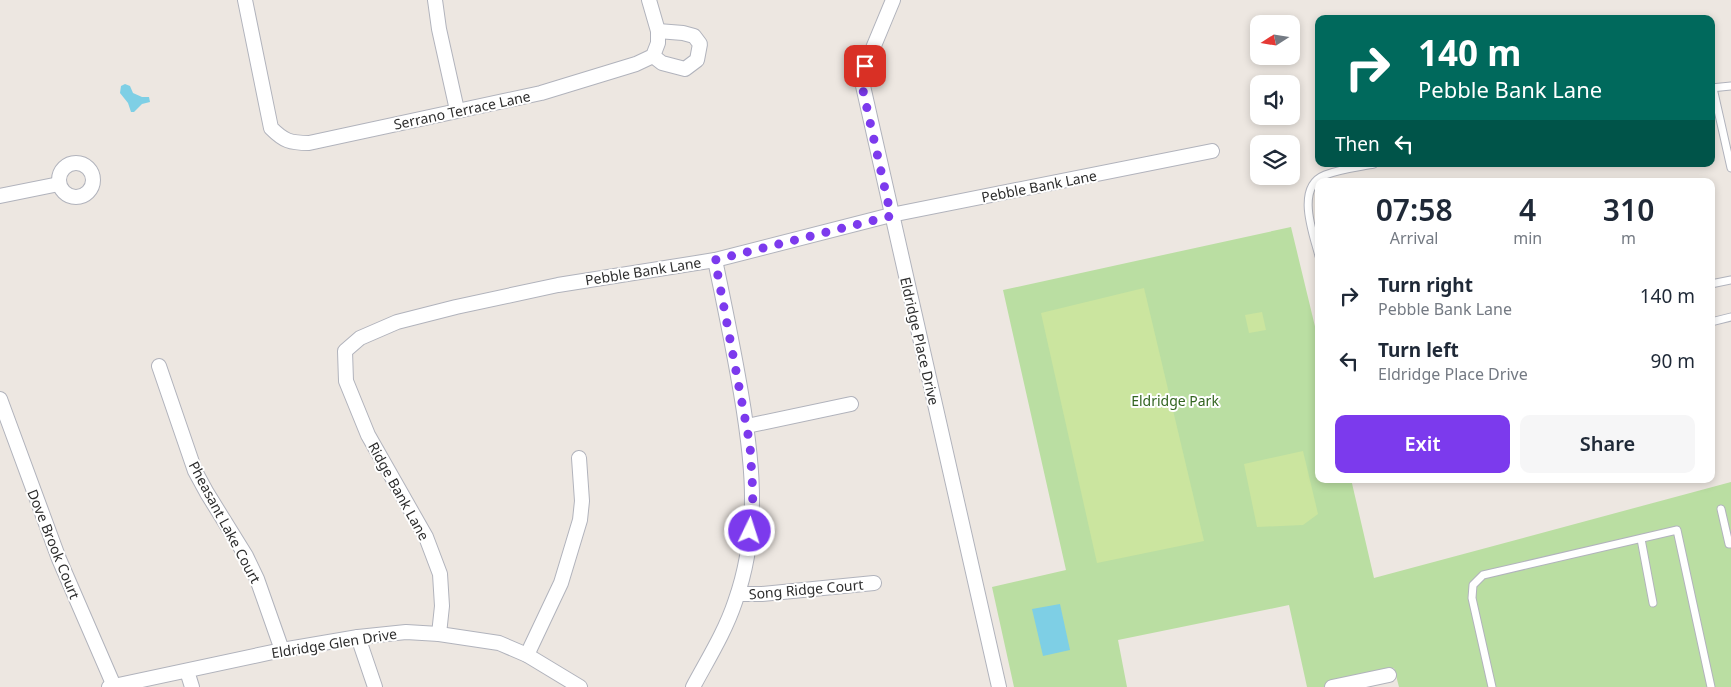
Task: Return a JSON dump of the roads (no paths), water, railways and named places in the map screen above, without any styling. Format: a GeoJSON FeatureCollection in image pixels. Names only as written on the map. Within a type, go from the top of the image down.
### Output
{"type":"FeatureCollection","features":[{"type":"Feature","properties":{"kind":"street","name":"Serrano Terrace Lane"},"geometry":{"type":"LineString","coordinates":[[245,0],[271,128],[283,139],[297,143],[309,143],[541,93],[636,64],[657,43]]}},
{"type":"Feature","properties":{"kind":"street"},"geometry":{"type":"LineString","coordinates":[[435,0],[439,29],[458,110]]}},
{"type":"Feature","properties":{"kind":"street"},"geometry":{"type":"LineString","coordinates":[[649,0],[657,43],[662,63],[685,68],[697,60],[700,44],[694,36],[683,33],[657,43]]}},
{"type":"Feature","properties":{"kind":"street","name":"Eldridge Place Drive"},"geometry":{"type":"LineString","coordinates":[[893,0],[860,77],[999,687]]}},
{"type":"Feature","properties":{"kind":"street","name":"Pebble Bank Lane"},"geometry":{"type":"LineString","coordinates":[[345,351],[360,338],[397,322],[456,307],[558,285],[715,260],[891,216],[1212,151]]}},
{"type":"Feature","properties":{"kind":"street"},"geometry":{"type":"LineString","coordinates":[[0,196],[59,184]]}},
{"type":"Feature","properties":{"kind":"street"},"geometry":{"type":"LineString","coordinates":[[693,687],[722,634],[738,594],[750,531],[753,495],[753,474],[747,426],[715,260]]}},
{"type":"Feature","properties":{"kind":"street","name":"Ridge Bank Lane"},"geometry":{"type":"LineString","coordinates":[[345,351],[346,381],[368,435],[426,538],[440,574],[442,606],[439,634]]}},
{"type":"Feature","properties":{"kind":"street","name":"Pheasant Lake Court"},"geometry":{"type":"LineString","coordinates":[[159,366],[195,471],[246,556],[257,579],[282,650]]}},
{"type":"Feature","properties":{"kind":"street","name":"Dove Brook Court"},"geometry":{"type":"LineString","coordinates":[[0,400],[59,559],[112,686]]}},
{"type":"Feature","properties":{"kind":"street"},"geometry":{"type":"LineString","coordinates":[[747,426],[852,404]]}},
{"type":"Feature","properties":{"kind":"street"},"geometry":{"type":"LineString","coordinates":[[527,655],[561,583],[580,520],[582,501],[579,458]]}},
{"type":"Feature","properties":{"kind":"street","name":"Song Ridge Court"},"geometry":{"type":"LineString","coordinates":[[738,594],[762,594],[874,583]]}},
{"type":"Feature","properties":{"kind":"street","name":"Eldridge Glen Drive"},"geometry":{"type":"LineString","coordinates":[[112,686],[282,650],[358,637],[406,632],[439,634],[498,643],[527,655],[580,687]]}},
{"type":"Feature","properties":{"kind":"street"},"geometry":{"type":"LineString","coordinates":[[358,637],[375,687]]}},
{"type":"Feature","properties":{"kind":"street"},"geometry":{"type":"LineString","coordinates":[[187,671],[192,687]]}},
{"type":"Feature","properties":{"kind":"street"},"geometry":{"type":"LineString","coordinates":[[1332,687],[1389,675]]}},
{"type":"Feature","properties":{"kind":"lane"},"geometry":{"type":"LineString","coordinates":[[1715,88],[1731,86]]}},
{"type":"Feature","properties":{"kind":"lane"},"geometry":{"type":"LineString","coordinates":[[1715,101],[1731,168]]}},
{"type":"Feature","properties":{"kind":"lane"},"geometry":{"type":"LineString","coordinates":[[1320,178],[1361,167]]}},
{"type":"Feature","properties":{"kind":"lane"},"geometry":{"type":"LineString","coordinates":[[1315,181],[1308,191],[1308,209],[1315,239]]}},
{"type":"Feature","properties":{"kind":"lane"},"geometry":{"type":"LineString","coordinates":[[1715,283],[1731,280]]}},
{"type":"Feature","properties":{"kind":"lane"},"geometry":{"type":"LineString","coordinates":[[1715,321],[1731,317]]}},
{"type":"Feature","properties":{"kind":"lane"},"geometry":{"type":"LineString","coordinates":[[1721,509],[1729,544],[1731,544]]}},
{"type":"Feature","properties":{"kind":"lane"},"geometry":{"type":"LineString","coordinates":[[1492,687],[1472,598],[1473,585],[1483,574],[1677,530],[1711,687]]}},
{"type":"Feature","properties":{"kind":"lane"},"geometry":{"type":"LineString","coordinates":[[1642,539],[1653,603]]}},
{"type":"Feature","properties":{"kind":"water"},"geometry":{"type":"Polygon","coordinates":[[[125,84],[130,86],[133,93],[142,97],[149,97],[150,102],[142,104],[134,112],[131,112],[128,103],[120,93],[121,86],[125,84]]]}},
{"type":"Feature","properties":{"kind":"water"},"geometry":{"type":"Polygon","coordinates":[[[1060,604],[1070,650],[1043,656],[1032,609],[1060,604]]]}},
{"type":"Feature","properties":{"kind":"park label","name":"Eldridge Park"},"geometry":{"type":"Point","coordinates":[1175,400]}}]}
